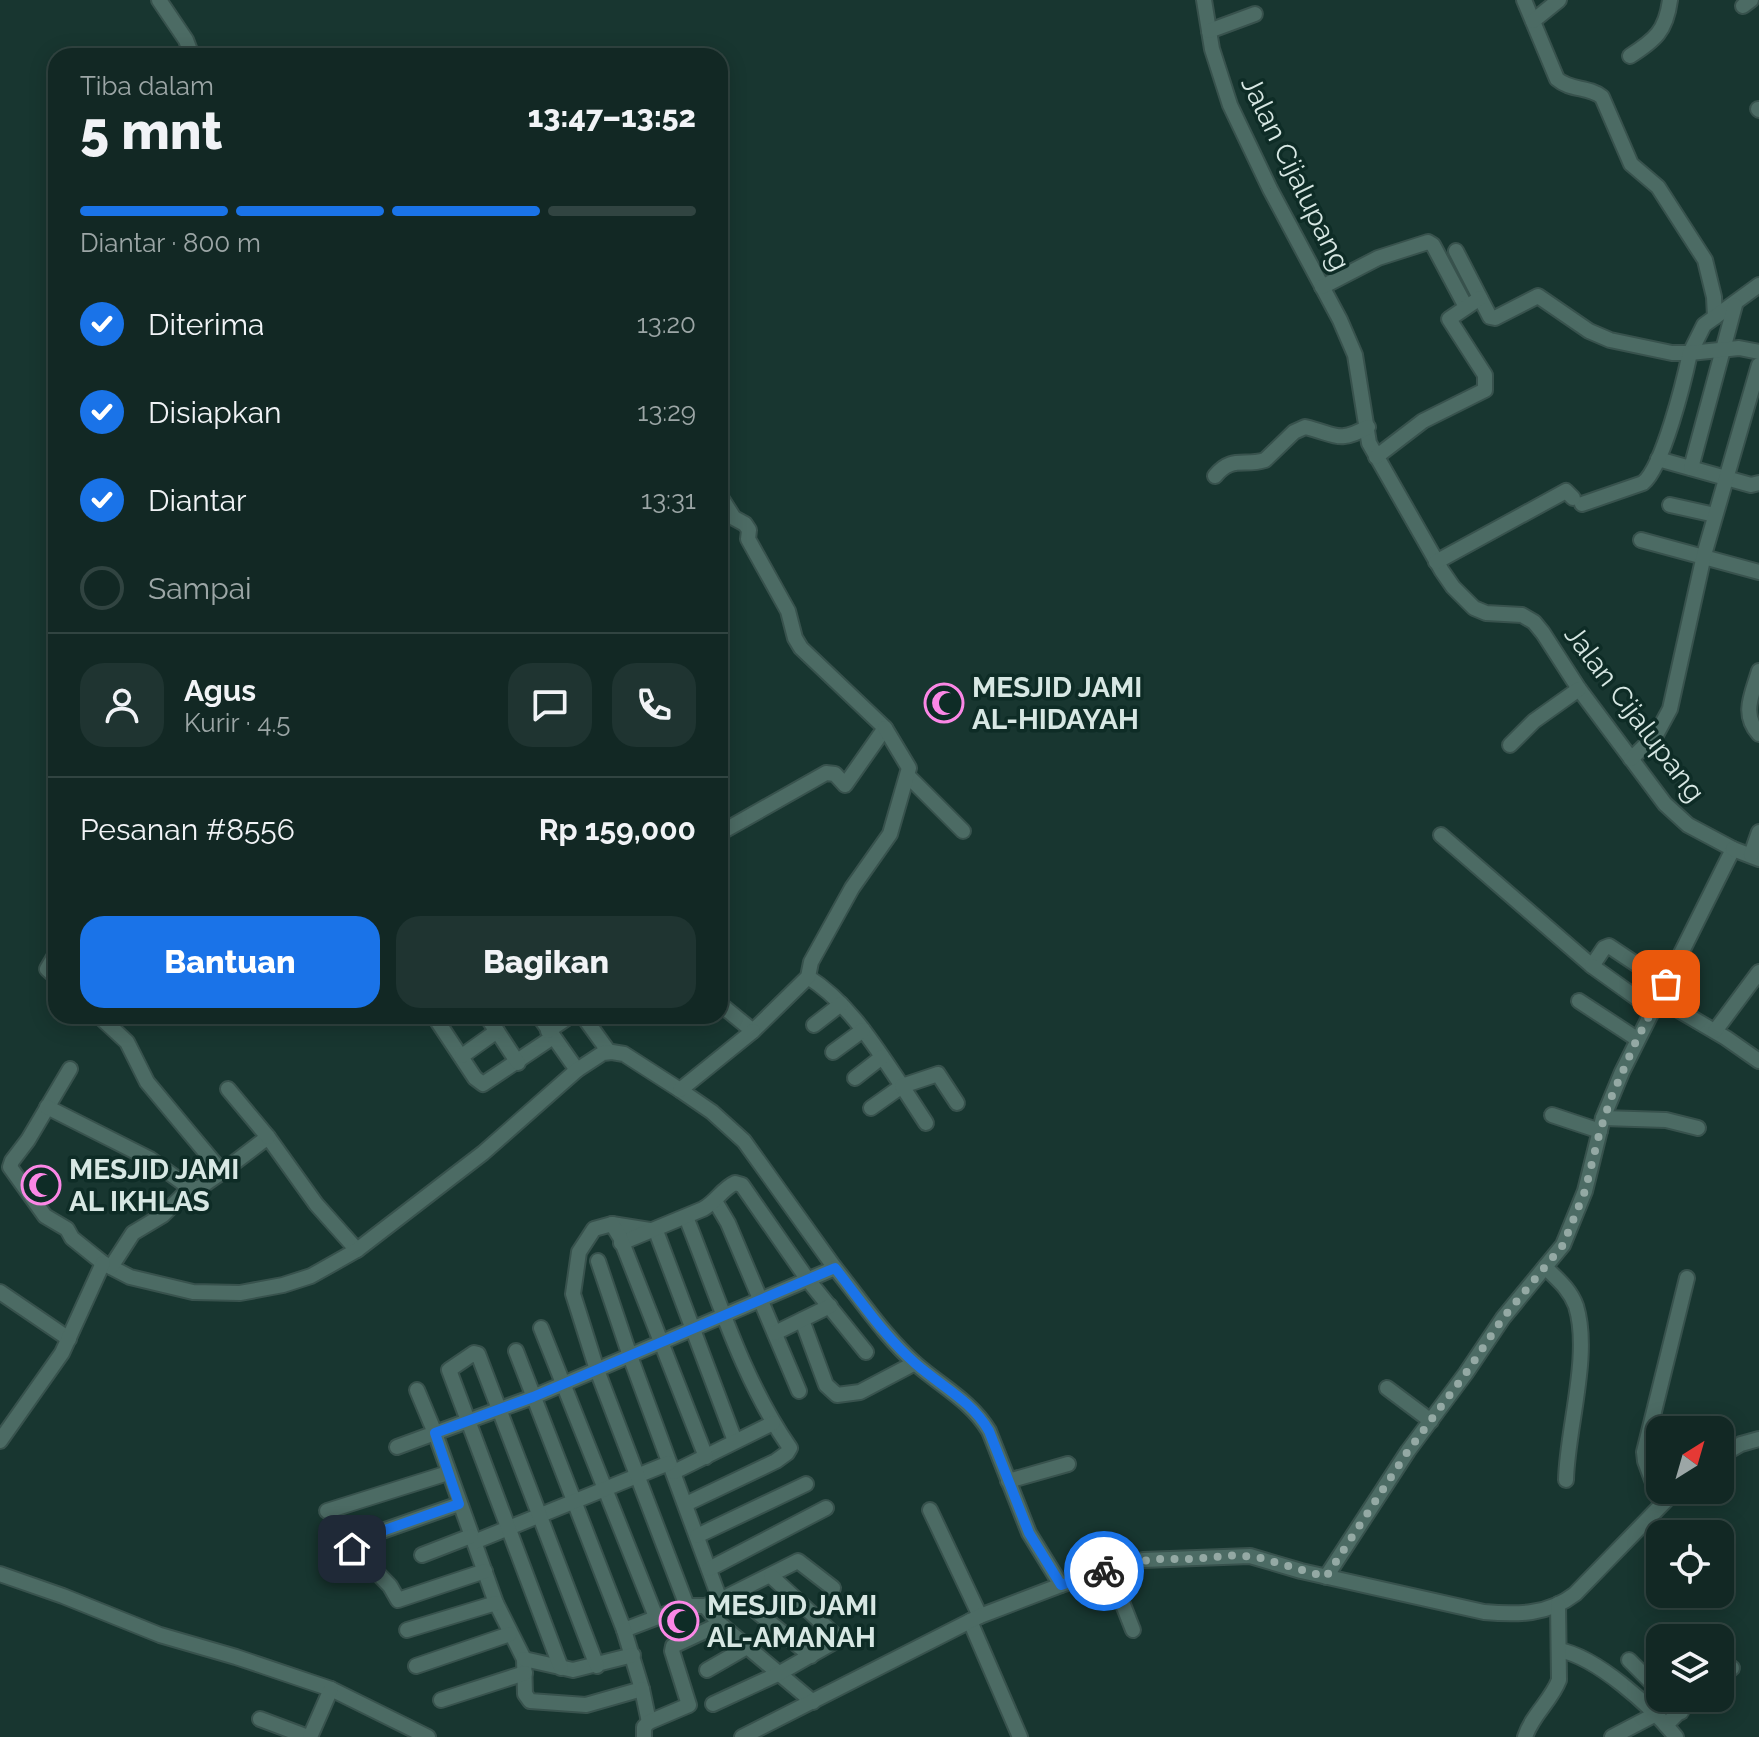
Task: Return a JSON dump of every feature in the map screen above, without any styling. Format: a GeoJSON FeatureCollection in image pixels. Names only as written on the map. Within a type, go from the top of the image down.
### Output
{"type":"FeatureCollection","features":[{"type":"Feature","properties":{"kind":"street"},"geometry":{"type":"LineString","coordinates":[[159,0],[189,48]]}},
{"type":"Feature","properties":{"kind":"street","name":"Jalan Cijalupang"},"geometry":{"type":"LineString","coordinates":[[1204,0],[1209,31],[1232,104],[1270,189],[1340,320],[1355,355],[1369,443],[1436,562],[1453,587],[1474,608],[1486,613],[1522,615],[1534,622],[1579,689],[1675,815],[1700,833],[1755,857]]}},
{"type":"Feature","properties":{"kind":"street"},"geometry":{"type":"LineString","coordinates":[[1524,0],[1557,79],[1565,86],[1595,91],[1602,97],[1631,164],[1658,187],[1705,260],[1713,287],[1715,317]]}},
{"type":"Feature","properties":{"kind":"street"},"geometry":{"type":"LineString","coordinates":[[1533,21],[1559,0]]}},
{"type":"Feature","properties":{"kind":"street"},"geometry":{"type":"LineString","coordinates":[[1630,56],[1654,40],[1667,16],[1670,0]]}},
{"type":"Feature","properties":{"kind":"street"},"geometry":{"type":"LineString","coordinates":[[1209,31],[1255,14]]}},
{"type":"Feature","properties":{"kind":"street"},"geometry":{"type":"LineString","coordinates":[[1322,287],[1378,258],[1428,242],[1433,245],[1466,307]]}},
{"type":"Feature","properties":{"kind":"street"},"geometry":{"type":"LineString","coordinates":[[1456,251],[1491,318],[1538,296],[1589,331],[1610,340],[1672,353],[1739,348],[1759,352]]}},
{"type":"Feature","properties":{"kind":"street"},"geometry":{"type":"LineString","coordinates":[[1436,562],[1566,491],[1578,501],[1648,479],[1658,459],[1683,386],[1690,353],[1701,328],[1759,285]]}},
{"type":"Feature","properties":{"kind":"street"},"geometry":{"type":"LineString","coordinates":[[1376,457],[1423,421],[1485,390],[1485,375],[1449,322],[1450,317],[1480,298]]}},
{"type":"Feature","properties":{"kind":"street"},"geometry":{"type":"LineString","coordinates":[[1691,468],[1735,305]]}},
{"type":"Feature","properties":{"kind":"street"},"geometry":{"type":"LineString","coordinates":[[1631,759],[1656,735],[1670,709],[1704,555],[1759,365]]}},
{"type":"Feature","properties":{"kind":"street"},"geometry":{"type":"LineString","coordinates":[[1215,476],[1223,467],[1234,462],[1265,460],[1294,432],[1305,427],[1340,438],[1350,437],[1368,427]]}},
{"type":"Feature","properties":{"kind":"street"},"geometry":{"type":"LineString","coordinates":[[1658,459],[1751,485],[1759,483]]}},
{"type":"Feature","properties":{"kind":"street"},"geometry":{"type":"LineString","coordinates":[[1670,505],[1715,515]]}},
{"type":"Feature","properties":{"kind":"street"},"geometry":{"type":"LineString","coordinates":[[680,1090],[753,1031],[808,977],[811,962],[852,888],[890,834],[909,768],[885,728],[801,648],[788,611],[748,539],[749,530],[728,509]]}},
{"type":"Feature","properties":{"kind":"street"},"geometry":{"type":"LineString","coordinates":[[1641,540],[1759,572]]}},
{"type":"Feature","properties":{"kind":"street"},"geometry":{"type":"LineString","coordinates":[[1759,671],[1747,709],[1752,727],[1759,734]]}},
{"type":"Feature","properties":{"kind":"street"},"geometry":{"type":"LineString","coordinates":[[1510,745],[1534,721],[1579,689]]}},
{"type":"Feature","properties":{"kind":"street"},"geometry":{"type":"LineString","coordinates":[[728,828],[826,773],[835,774],[845,785],[885,728]]}},
{"type":"Feature","properties":{"kind":"street"},"geometry":{"type":"LineString","coordinates":[[908,776],[963,831]]}},
{"type":"Feature","properties":{"kind":"street"},"geometry":{"type":"LineString","coordinates":[[1755,857],[1759,832]]}},
{"type":"Feature","properties":{"kind":"street"},"geometry":{"type":"LineString","coordinates":[[1441,835],[1592,966],[1659,997],[1759,1060]]}},
{"type":"Feature","properties":{"kind":"street"},"geometry":{"type":"LineString","coordinates":[[1326,1577],[1503,1318],[1563,1245],[1578,1212],[1602,1124],[1637,1039],[1733,849]]}},
{"type":"Feature","properties":{"kind":"street"},"geometry":{"type":"LineString","coordinates":[[1592,966],[1604,948],[1609,946],[1659,997]]}},
{"type":"Feature","properties":{"kind":"street"},"geometry":{"type":"LineString","coordinates":[[1715,1031],[1759,972]]}},
{"type":"Feature","properties":{"kind":"street"},"geometry":{"type":"LineString","coordinates":[[808,977],[824,987],[863,1030],[926,1123]]}},
{"type":"Feature","properties":{"kind":"street"},"geometry":{"type":"LineString","coordinates":[[1579,1001],[1637,1039]]}},
{"type":"Feature","properties":{"kind":"street"},"geometry":{"type":"LineString","coordinates":[[814,1025],[841,1004]]}},
{"type":"Feature","properties":{"kind":"street"},"geometry":{"type":"LineString","coordinates":[[728,1011],[753,1031]]}},
{"type":"Feature","properties":{"kind":"street"},"geometry":{"type":"LineString","coordinates":[[110,1024],[130,1046],[147,1082],[222,1172]]}},
{"type":"Feature","properties":{"kind":"street"},"geometry":{"type":"LineString","coordinates":[[444,1024],[475,1078],[483,1084],[518,1063],[561,1024]]}},
{"type":"Feature","properties":{"kind":"street"},"geometry":{"type":"LineString","coordinates":[[492,1024],[518,1063]]}},
{"type":"Feature","properties":{"kind":"street"},"geometry":{"type":"LineString","coordinates":[[544,1024],[577,1070]]}},
{"type":"Feature","properties":{"kind":"street"},"geometry":{"type":"LineString","coordinates":[[589,1024],[609,1052]]}},
{"type":"Feature","properties":{"kind":"street"},"geometry":{"type":"LineString","coordinates":[[833,1052],[863,1030]]}},
{"type":"Feature","properties":{"kind":"street"},"geometry":{"type":"LineString","coordinates":[[462,1056],[497,1031]]}},
{"type":"Feature","properties":{"kind":"street"},"geometry":{"type":"LineString","coordinates":[[70,1069],[10,1167],[45,1216],[67,1229],[72,1238],[107,1265],[151,1284],[193,1292],[240,1293],[283,1285],[338,1263],[483,1153],[577,1070],[603,1053],[624,1054],[712,1112],[744,1141],[835,1268],[887,1334],[915,1363],[981,1417],[1029,1533],[1061,1585]]}},
{"type":"Feature","properties":{"kind":"street"},"geometry":{"type":"LineString","coordinates":[[855,1078],[882,1057]]}},
{"type":"Feature","properties":{"kind":"street"},"geometry":{"type":"LineString","coordinates":[[871,1108],[902,1086],[938,1074],[957,1103]]}},
{"type":"Feature","properties":{"kind":"street"},"geometry":{"type":"LineString","coordinates":[[228,1089],[268,1137],[316,1204],[357,1250]]}},
{"type":"Feature","properties":{"kind":"street"},"geometry":{"type":"LineString","coordinates":[[47,1107],[150,1159],[190,1188],[199,1188],[268,1137]]}},
{"type":"Feature","properties":{"kind":"street"},"geometry":{"type":"LineString","coordinates":[[1552,1115],[1602,1124],[1666,1120],[1698,1128]]}},
{"type":"Feature","properties":{"kind":"street"},"geometry":{"type":"LineString","coordinates":[[621,1243],[686,1217],[715,1201],[735,1183],[742,1185],[808,1280],[866,1352]]}},
{"type":"Feature","properties":{"kind":"street"},"geometry":{"type":"LineString","coordinates":[[0,1441],[69,1339],[107,1265],[130,1236],[163,1215],[190,1188]]}},
{"type":"Feature","properties":{"kind":"street"},"geometry":{"type":"LineString","coordinates":[[715,1201],[728,1223],[799,1391]]}},
{"type":"Feature","properties":{"kind":"street"},"geometry":{"type":"LineString","coordinates":[[686,1217],[724,1317],[773,1423],[790,1448],[787,1453],[686,1504]]}},
{"type":"Feature","properties":{"kind":"street"},"geometry":{"type":"LineString","coordinates":[[656,1231],[612,1224],[594,1229],[579,1252],[573,1294],[597,1370],[640,1476],[687,1606]]}},
{"type":"Feature","properties":{"kind":"street"},"geometry":{"type":"LineString","coordinates":[[612,1224],[706,1457]]}},
{"type":"Feature","properties":{"kind":"street"},"geometry":{"type":"LineString","coordinates":[[656,1231],[735,1441]]}},
{"type":"Feature","properties":{"kind":"street"},"geometry":{"type":"LineString","coordinates":[[598,1261],[720,1600]]}},
{"type":"Feature","properties":{"kind":"street"},"geometry":{"type":"LineString","coordinates":[[1545,1267],[1572,1297],[1580,1333],[1576,1408],[1566,1480]]}},
{"type":"Feature","properties":{"kind":"street"},"geometry":{"type":"LineString","coordinates":[[397,1447],[533,1397],[835,1268]]}},
{"type":"Feature","properties":{"kind":"street"},"geometry":{"type":"LineString","coordinates":[[1654,1416],[1687,1278]]}},
{"type":"Feature","properties":{"kind":"street"},"geometry":{"type":"LineString","coordinates":[[0,1292],[69,1339]]}},
{"type":"Feature","properties":{"kind":"street"},"geometry":{"type":"LineString","coordinates":[[775,1333],[830,1306]]}},
{"type":"Feature","properties":{"kind":"street"},"geometry":{"type":"LineString","coordinates":[[802,1320],[826,1385],[837,1395],[860,1392],[915,1363]]}},
{"type":"Feature","properties":{"kind":"street"},"geometry":{"type":"LineString","coordinates":[[541,1328],[656,1617]]}},
{"type":"Feature","properties":{"kind":"street"},"geometry":{"type":"LineString","coordinates":[[516,1351],[633,1655],[649,1722]]}},
{"type":"Feature","properties":{"kind":"street"},"geometry":{"type":"LineString","coordinates":[[561,1668],[449,1370],[472,1354],[478,1354],[597,1666]]}},
{"type":"Feature","properties":{"kind":"street"},"geometry":{"type":"LineString","coordinates":[[1387,1388],[1431,1421]]}},
{"type":"Feature","properties":{"kind":"street"},"geometry":{"type":"LineString","coordinates":[[417,1390],[496,1603],[524,1666],[525,1694],[533,1702],[586,1705],[642,1689]]}},
{"type":"Feature","properties":{"kind":"street"},"geometry":{"type":"LineString","coordinates":[[422,1555],[510,1530],[640,1476],[706,1457],[773,1423]]}},
{"type":"Feature","properties":{"kind":"street"},"geometry":{"type":"LineString","coordinates":[[1734,1448],[1759,1439]]}},
{"type":"Feature","properties":{"kind":"street"},"geometry":{"type":"LineString","coordinates":[[1008,1481],[1068,1464]]}},
{"type":"Feature","properties":{"kind":"street"},"geometry":{"type":"LineString","coordinates":[[327,1511],[448,1473]]}},
{"type":"Feature","properties":{"kind":"street"},"geometry":{"type":"LineString","coordinates":[[697,1536],[806,1484]]}},
{"type":"Feature","properties":{"kind":"street"},"geometry":{"type":"LineString","coordinates":[[459,1504],[348,1543],[390,1586],[398,1600],[485,1571]]}},
{"type":"Feature","properties":{"kind":"street"},"geometry":{"type":"LineString","coordinates":[[742,1737],[975,1618],[1109,1569],[1152,1559],[1237,1555],[1261,1558],[1326,1577],[1484,1612],[1525,1614],[1558,1604],[1575,1594],[1661,1504]]}},
{"type":"Feature","properties":{"kind":"street"},"geometry":{"type":"LineString","coordinates":[[709,1569],[826,1508]]}},
{"type":"Feature","properties":{"kind":"street"},"geometry":{"type":"LineString","coordinates":[[930,1510],[1020,1737]]}},
{"type":"Feature","properties":{"kind":"street"},"geometry":{"type":"LineString","coordinates":[[624,1630],[687,1606],[705,1606],[798,1561],[833,1588]]}},
{"type":"Feature","properties":{"kind":"street"},"geometry":{"type":"LineString","coordinates":[[1109,1569],[1133,1630]]}},
{"type":"Feature","properties":{"kind":"street"},"geometry":{"type":"LineString","coordinates":[[0,1574],[160,1635],[331,1689],[428,1737]]}},
{"type":"Feature","properties":{"kind":"street"},"geometry":{"type":"LineString","coordinates":[[713,1704],[834,1644],[836,1636],[771,1576]]}},
{"type":"Feature","properties":{"kind":"street"},"geometry":{"type":"LineString","coordinates":[[735,1594],[811,1656]]}},
{"type":"Feature","properties":{"kind":"street"},"geometry":{"type":"LineString","coordinates":[[407,1630],[496,1603]]}},
{"type":"Feature","properties":{"kind":"street"},"geometry":{"type":"LineString","coordinates":[[1525,1737],[1531,1720],[1557,1684],[1558,1604]]}},
{"type":"Feature","properties":{"kind":"street"},"geometry":{"type":"LineString","coordinates":[[705,1606],[720,1624],[813,1702]]}},
{"type":"Feature","properties":{"kind":"street"},"geometry":{"type":"LineString","coordinates":[[644,1737],[644,1727],[649,1722],[689,1705],[673,1646],[720,1624]]}},
{"type":"Feature","properties":{"kind":"street"},"geometry":{"type":"LineString","coordinates":[[416,1666],[510,1634]]}},
{"type":"Feature","properties":{"kind":"street"},"geometry":{"type":"LineString","coordinates":[[707,1670],[747,1647]]}},
{"type":"Feature","properties":{"kind":"street"},"geometry":{"type":"LineString","coordinates":[[1559,1650],[1575,1654],[1604,1673],[1676,1737]]}},
{"type":"Feature","properties":{"kind":"street"},"geometry":{"type":"LineString","coordinates":[[441,1700],[524,1666],[573,1670],[633,1655]]}},
{"type":"Feature","properties":{"kind":"street"},"geometry":{"type":"LineString","coordinates":[[1629,1660],[1646,1677]]}},
{"type":"Feature","properties":{"kind":"street"},"geometry":{"type":"LineString","coordinates":[[260,1719],[309,1737],[331,1689]]}},
{"type":"Feature","properties":{"kind":"street"},"geometry":{"type":"LineString","coordinates":[[1666,1725],[1681,1712]]}},
{"type":"Feature","properties":{"kind":"street"},"geometry":{"type":"LineString","coordinates":[[1612,1737],[1654,1715]]}},
{"type":"Feature","properties":{"kind":"street"},"geometry":{"type":"LineString","coordinates":[[392,1737],[394,1719]]}},
{"type":"Feature","properties":{"kind":"way so far"},"geometry":{"type":"LineString","coordinates":[[1104,1571],[1152,1559],[1237,1555],[1261,1558],[1326,1577],[1408,1451],[1503,1318],[1563,1245],[1585,1191],[1611,1098],[1666,984]]}},
{"type":"Feature","properties":{"kind":"place","name":"MESJID JAMI AL-HIDAYAH"},"geometry":{"type":"Point","coordinates":[944,703]}},
{"type":"Feature","properties":{"kind":"place","name":"MESJID JAMI AL IKHLAS"},"geometry":{"type":"Point","coordinates":[41,1185]}},
{"type":"Feature","properties":{"kind":"place","name":"MESJID JAMI AL-AMANAH"},"geometry":{"type":"Point","coordinates":[679,1621]}},
{"type":"Feature","properties":{"kind":"route"},"geometry":{"type":"LineString","coordinates":[[352,1549],[348,1543],[459,1504],[435,1433],[533,1397],[835,1268],[887,1334],[915,1363],[981,1417],[1029,1533],[1061,1585],[1104,1571]]}}]}
